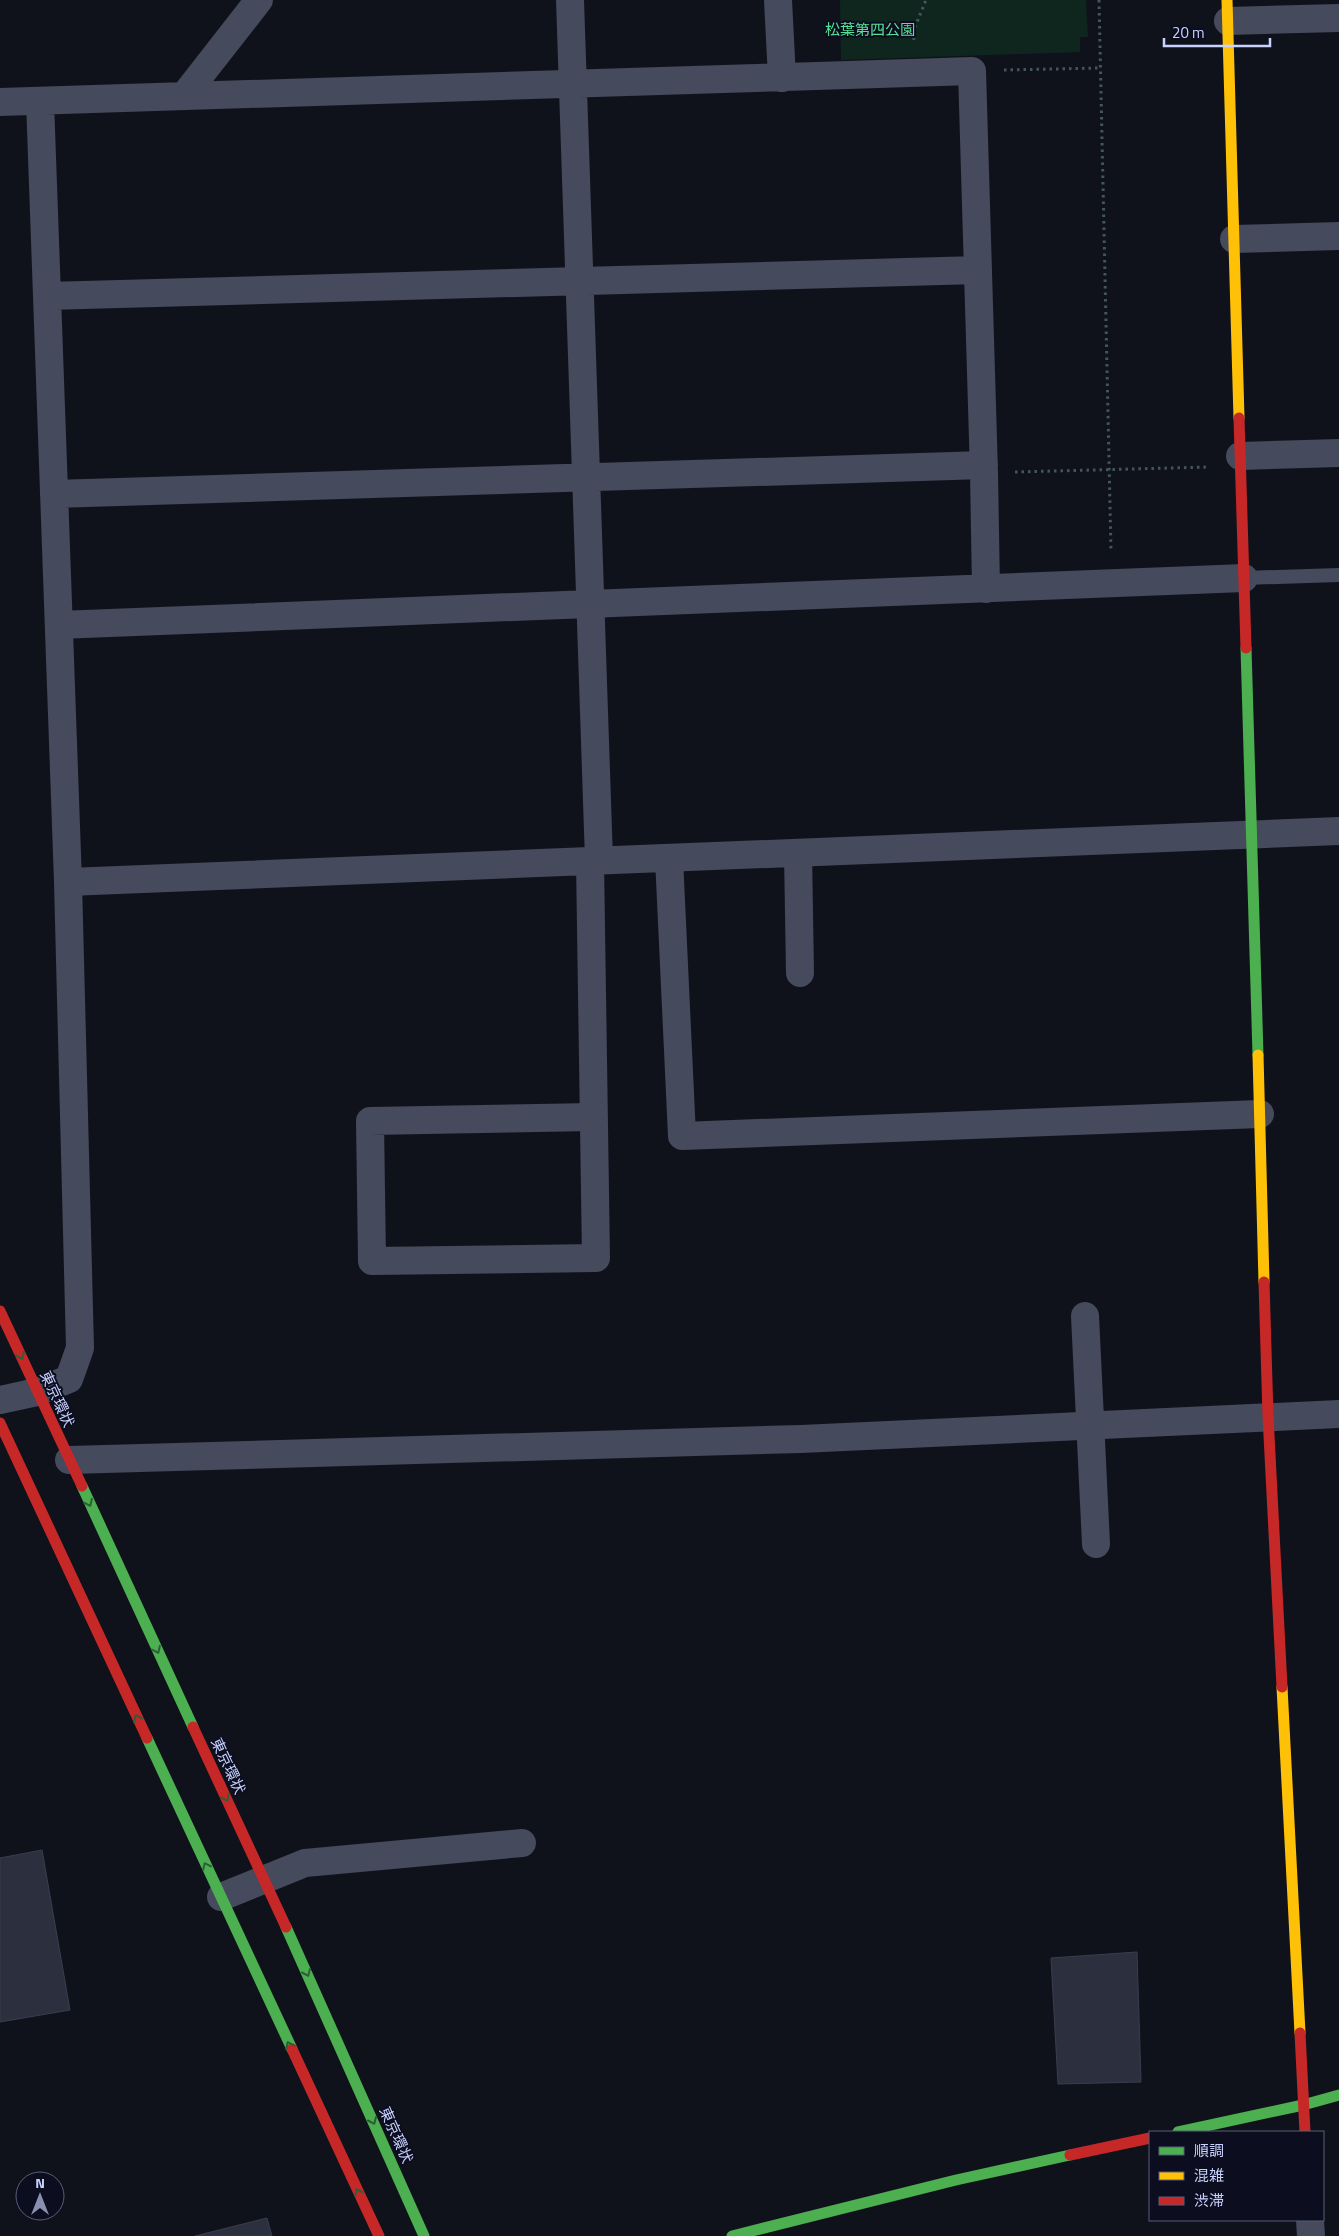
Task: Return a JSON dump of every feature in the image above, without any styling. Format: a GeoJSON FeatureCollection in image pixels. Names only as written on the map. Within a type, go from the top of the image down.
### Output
{"type":"FeatureCollection","features":[{"type":"Feature","properties":{"kind":"main road"},"geometry":{"type":"LineString","coordinates":[[1228,10],[1268,1416],[1305,2131]]}},
{"type":"Feature","properties":{"kind":"main road","name":"東京環状"},"geometry":{"type":"LineString","coordinates":[[0,1311],[264,1878],[424,2236]]}},
{"type":"Feature","properties":{"kind":"main road"},"geometry":{"type":"LineString","coordinates":[[0,1423],[379,2236]]}},
{"type":"Feature","properties":{"kind":"main road"},"geometry":{"type":"LineString","coordinates":[[1183,2131],[1303,2105],[1339,2095]]}},
{"type":"Feature","properties":{"kind":"main road"},"geometry":{"type":"LineString","coordinates":[[732,2236],[956,2180],[1149,2138]]}},
{"type":"Feature","properties":{"kind":"street"},"geometry":{"type":"LineString","coordinates":[[184,96],[259,0]]}},
{"type":"Feature","properties":{"kind":"street"},"geometry":{"type":"LineString","coordinates":[[570,0],[590,604],[594,861],[596,1258],[372,1261],[370,1121],[594,1117]]}},
{"type":"Feature","properties":{"kind":"street"},"geometry":{"type":"LineString","coordinates":[[778,0],[782,78]]}},
{"type":"Feature","properties":{"kind":"street"},"geometry":{"type":"LineString","coordinates":[[1228,10],[1339,18]]}},
{"type":"Feature","properties":{"kind":"street"},"geometry":{"type":"LineString","coordinates":[[0,102],[972,71],[986,589]]}},
{"type":"Feature","properties":{"kind":"street"},"geometry":{"type":"LineString","coordinates":[[0,1400],[37,1392],[68,1379],[80,1348],[68,882],[40,101]]}},
{"type":"Feature","properties":{"kind":"street"},"geometry":{"type":"LineString","coordinates":[[1234,239],[1339,236]]}},
{"type":"Feature","properties":{"kind":"street"},"geometry":{"type":"LineString","coordinates":[[47,296],[978,270]]}},
{"type":"Feature","properties":{"kind":"street"},"geometry":{"type":"LineString","coordinates":[[1241,461],[1339,453]]}},
{"type":"Feature","properties":{"kind":"street"},"geometry":{"type":"LineString","coordinates":[[54,494],[586,478],[984,469]]}},
{"type":"Feature","properties":{"kind":"street"},"geometry":{"type":"LineString","coordinates":[[59,625],[1244,578]]}},
{"type":"Feature","properties":{"kind":"street"},"geometry":{"type":"LineString","coordinates":[[68,882],[1339,831]]}},
{"type":"Feature","properties":{"kind":"street"},"geometry":{"type":"LineString","coordinates":[[798,853],[800,973]]}},
{"type":"Feature","properties":{"kind":"street"},"geometry":{"type":"LineString","coordinates":[[669,858],[682,1136],[1260,1114]]}},
{"type":"Feature","properties":{"kind":"street"},"geometry":{"type":"LineString","coordinates":[[1085,1316],[1096,1544]]}},
{"type":"Feature","properties":{"kind":"street"},"geometry":{"type":"LineString","coordinates":[[68,1460],[802,1440],[1339,1414]]}},
{"type":"Feature","properties":{"kind":"street"},"geometry":{"type":"LineString","coordinates":[[221,1897],[305,1863],[522,1842]]}},
{"type":"Feature","properties":{"kind":"street"},"geometry":{"type":"LineString","coordinates":[[1310,2221],[1311,2236]]}},
{"type":"Feature","properties":{"kind":"lane"},"geometry":{"type":"LineString","coordinates":[[1244,578],[1339,575]]}},
{"type":"Feature","properties":{"kind":"path"},"geometry":{"type":"LineString","coordinates":[[914,73],[913,32],[926,0]]}},
{"type":"Feature","properties":{"kind":"path"},"geometry":{"type":"LineString","coordinates":[[1099,0],[1112,584]]}},
{"type":"Feature","properties":{"kind":"path"},"geometry":{"type":"LineString","coordinates":[[972,71],[1101,68]]}},
{"type":"Feature","properties":{"kind":"path"},"geometry":{"type":"LineString","coordinates":[[984,469],[1109,470],[1241,461]]}},
{"type":"Feature","properties":{"kind":"green space","name":"松葉第四公園"},"geometry":{"type":"Polygon","coordinates":[[[840,0],[1086,0],[1088,37],[1080,37],[1080,52],[841,60],[840,0]]]}},
{"type":"Feature","properties":{"kind":"building"},"geometry":{"type":"Polygon","coordinates":[[[42,1850],[70,2010],[0,2022],[0,1858],[42,1850]]]}},
{"type":"Feature","properties":{"kind":"building"},"geometry":{"type":"Polygon","coordinates":[[[1137,1952],[1141,2082],[1058,2084],[1051,1958],[1137,1952]]]}},
{"type":"Feature","properties":{"kind":"building"},"geometry":{"type":"Polygon","coordinates":[[[267,2218],[272,2236],[195,2236],[267,2218]]]}},
{"type":"Feature","properties":{"kind":"traffic: fast"},"geometry":{"type":"LineString","coordinates":[[1246,648],[1258,1055]]}},
{"type":"Feature","properties":{"kind":"traffic: fast"},"geometry":{"type":"LineString","coordinates":[[82,1486],[193,1727]]}},
{"type":"Feature","properties":{"kind":"traffic: fast"},"geometry":{"type":"LineString","coordinates":[[147,1738],[292,2049]]}},
{"type":"Feature","properties":{"kind":"traffic: fast"},"geometry":{"type":"LineString","coordinates":[[286,1927],[424,2236]]}},
{"type":"Feature","properties":{"kind":"traffic: fast"},"geometry":{"type":"LineString","coordinates":[[1183,2131],[1303,2105],[1339,2095]]}},
{"type":"Feature","properties":{"kind":"traffic: fast"},"geometry":{"type":"LineString","coordinates":[[732,2236],[956,2180],[1070,2155]]}},
{"type":"Feature","properties":{"kind":"traffic: slow"},"geometry":{"type":"LineString","coordinates":[[1227,0],[1239,418]]}},
{"type":"Feature","properties":{"kind":"traffic: slow"},"geometry":{"type":"LineString","coordinates":[[1258,1055],[1264,1282]]}},
{"type":"Feature","properties":{"kind":"traffic: slow"},"geometry":{"type":"LineString","coordinates":[[1282,1687],[1300,2033]]}},
{"type":"Feature","properties":{"kind":"traffic: jam"},"geometry":{"type":"LineString","coordinates":[[1239,418],[1246,648]]}},
{"type":"Feature","properties":{"kind":"traffic: jam"},"geometry":{"type":"LineString","coordinates":[[1264,1282],[1268,1416],[1282,1687]]}},
{"type":"Feature","properties":{"kind":"traffic: jam"},"geometry":{"type":"LineString","coordinates":[[0,1311],[82,1486]]}},
{"type":"Feature","properties":{"kind":"traffic: jam"},"geometry":{"type":"LineString","coordinates":[[0,1423],[147,1738]]}},
{"type":"Feature","properties":{"kind":"traffic: jam"},"geometry":{"type":"LineString","coordinates":[[193,1727],[286,1927]]}},
{"type":"Feature","properties":{"kind":"traffic: jam"},"geometry":{"type":"LineString","coordinates":[[1300,2033],[1305,2131]]}},
{"type":"Feature","properties":{"kind":"traffic: jam"},"geometry":{"type":"LineString","coordinates":[[292,2049],[379,2236]]}},
{"type":"Feature","properties":{"kind":"traffic: jam"},"geometry":{"type":"LineString","coordinates":[[1070,2155],[1149,2138]]}}]}
